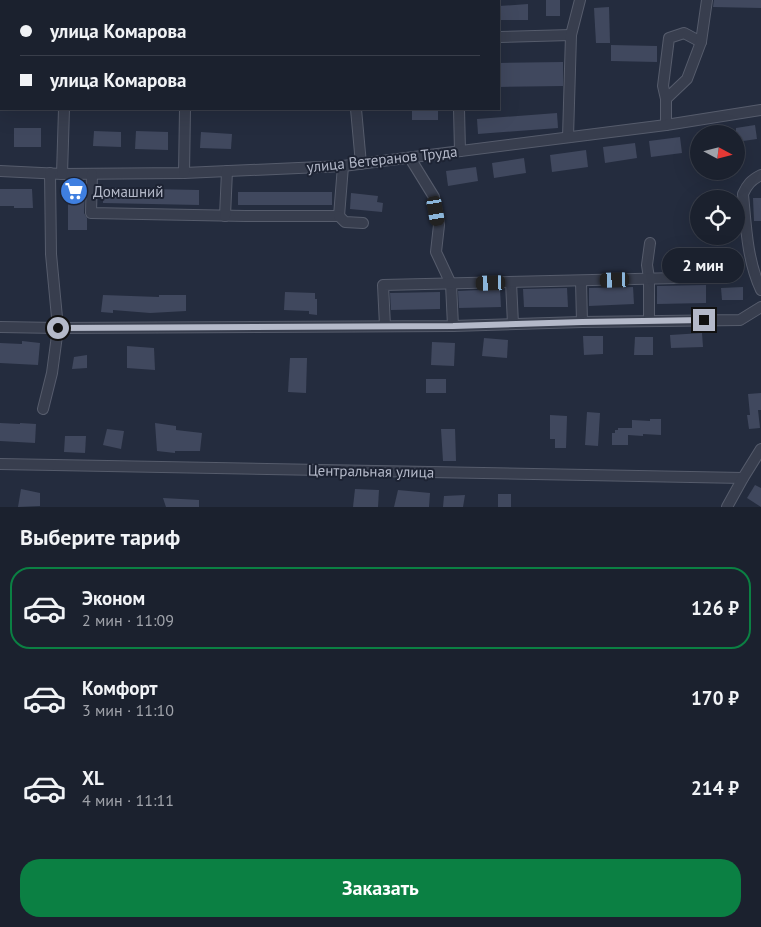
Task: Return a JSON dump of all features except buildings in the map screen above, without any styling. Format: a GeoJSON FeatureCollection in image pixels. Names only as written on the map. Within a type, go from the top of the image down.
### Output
{"type":"FeatureCollection","features":[{"type":"Feature","properties":{"kind":"street"},"geometry":{"type":"LineString","coordinates":[[568,137],[571,35],[580,0]]}},
{"type":"Feature","properties":{"kind":"street"},"geometry":{"type":"LineString","coordinates":[[666,99],[687,78],[701,42],[707,0]]}},
{"type":"Feature","properties":{"kind":"street"},"geometry":{"type":"LineString","coordinates":[[666,124],[666,99],[663,86],[669,38],[684,33],[701,42]]}},
{"type":"Feature","properties":{"kind":"street"},"geometry":{"type":"LineString","coordinates":[[500,37],[571,35]]}},
{"type":"Feature","properties":{"kind":"street"},"geometry":{"type":"LineString","coordinates":[[62,174],[64,110]]}},
{"type":"Feature","properties":{"kind":"street"},"geometry":{"type":"LineString","coordinates":[[184,173],[186,110]]}},
{"type":"Feature","properties":{"kind":"street"},"geometry":{"type":"LineString","coordinates":[[356,110],[360,164]]}},
{"type":"Feature","properties":{"kind":"street"},"geometry":{"type":"LineString","coordinates":[[459,110],[460,152]]}},
{"type":"Feature","properties":{"kind":"street","name":"улица Ветеранов Труда"},"geometry":{"type":"LineString","coordinates":[[0,171],[62,174],[184,173],[343,166],[460,152],[761,110]]}},
{"type":"Feature","properties":{"kind":"street"},"geometry":{"type":"LineString","coordinates":[[410,158],[434,197],[439,226],[436,252],[451,284],[453,326]]}},
{"type":"Feature","properties":{"kind":"street"},"geometry":{"type":"LineString","coordinates":[[339,216],[343,166]]}},
{"type":"Feature","properties":{"kind":"street"},"geometry":{"type":"LineString","coordinates":[[225,216],[227,171]]}},
{"type":"Feature","properties":{"kind":"street"},"geometry":{"type":"LineString","coordinates":[[44,409],[52,373],[58,328],[51,254],[50,173]]}},
{"type":"Feature","properties":{"kind":"street"},"geometry":{"type":"LineString","coordinates":[[92,174],[92,213],[339,216],[345,222],[363,223]]}},
{"type":"Feature","properties":{"kind":"street"},"geometry":{"type":"LineString","coordinates":[[761,175],[754,178],[743,194],[749,253],[761,290]]}},
{"type":"Feature","properties":{"kind":"street"},"geometry":{"type":"LineString","coordinates":[[649,321],[648,265],[650,243]]}},
{"type":"Feature","properties":{"kind":"street"},"geometry":{"type":"LineString","coordinates":[[386,326],[383,285],[719,277]]}},
{"type":"Feature","properties":{"kind":"street"},"geometry":{"type":"LineString","coordinates":[[580,281],[582,322]]}},
{"type":"Feature","properties":{"kind":"street"},"geometry":{"type":"LineString","coordinates":[[511,282],[513,324]]}},
{"type":"Feature","properties":{"kind":"street"},"geometry":{"type":"LineString","coordinates":[[0,326],[58,328],[453,326],[740,320],[761,307]]}},
{"type":"Feature","properties":{"kind":"street"},"geometry":{"type":"LineString","coordinates":[[727,507],[742,478],[761,449]]}},
{"type":"Feature","properties":{"kind":"street","name":"Центральная улица"},"geometry":{"type":"LineString","coordinates":[[0,464],[742,478]]}},
{"type":"Feature","properties":{"kind":"place","name":"Домашний"},"geometry":{"type":"Point","coordinates":[74,191]}},
{"type":"Feature","properties":{"kind":"route"},"geometry":{"type":"LineString","coordinates":[[58,328],[453,326],[704,320]]}}]}
